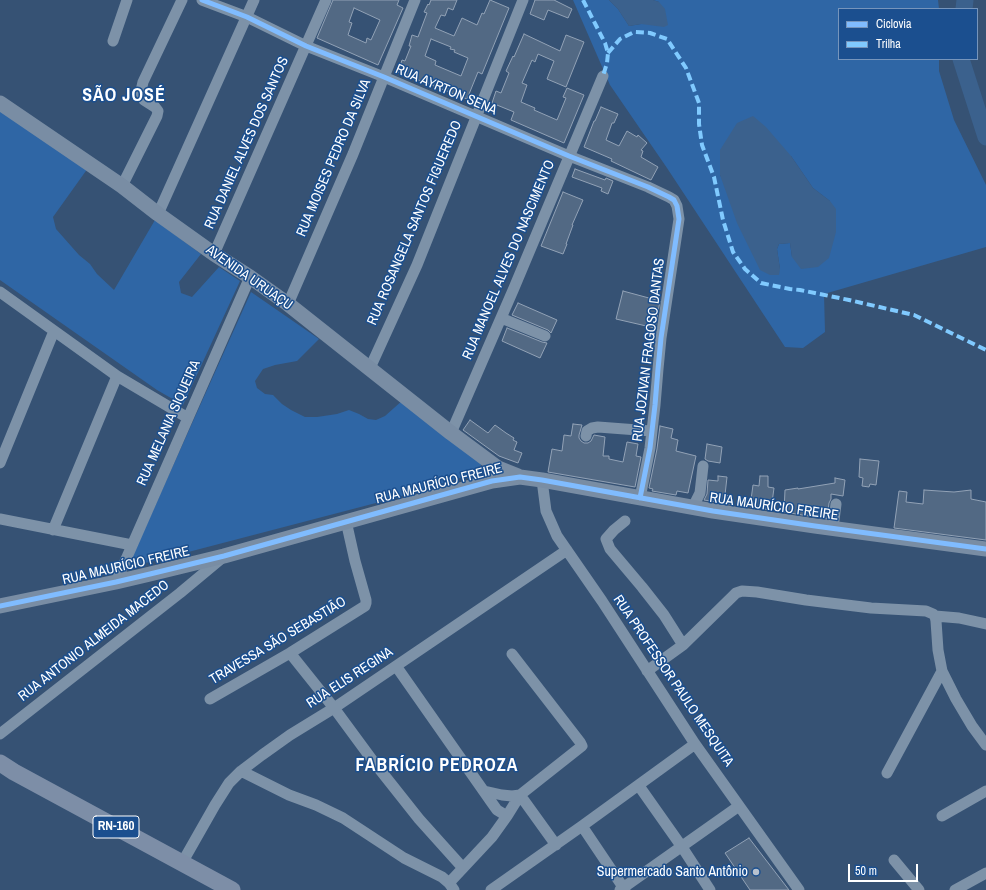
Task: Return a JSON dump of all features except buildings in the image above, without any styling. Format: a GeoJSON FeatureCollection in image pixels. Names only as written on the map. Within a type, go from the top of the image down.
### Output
{"type":"FeatureCollection","features":[{"type":"Feature","properties":{"kind":"main road","name":"RN-160"},"geometry":{"type":"LineString","coordinates":[[0,763],[21,776],[232,890]]}},
{"type":"Feature","properties":{"kind":"street"},"geometry":{"type":"LineString","coordinates":[[112,41],[127,0]]}},
{"type":"Feature","properties":{"kind":"street"},"geometry":{"type":"LineString","coordinates":[[122,186],[158,116],[158,112],[155,107],[144,100],[141,91],[143,82],[182,0]]}},
{"type":"Feature","properties":{"kind":"street","name":"RUA AYRTON SENA"},"geometry":{"type":"LineString","coordinates":[[202,0],[247,17],[306,46],[384,77],[569,156],[670,197],[675,201],[677,206]]}},
{"type":"Feature","properties":{"kind":"street"},"geometry":{"type":"LineString","coordinates":[[158,214],[254,0]]}},
{"type":"Feature","properties":{"kind":"street","name":"RUA DANIEL ALVES DOS SANTOS"},"geometry":{"type":"LineString","coordinates":[[214,254],[326,0]]}},
{"type":"Feature","properties":{"kind":"street","name":"RUA MOISES PEDRO DA SILVA"},"geometry":{"type":"LineString","coordinates":[[288,304],[353,154],[416,0]]}},
{"type":"Feature","properties":{"kind":"street","name":"RUA ROSANGELA SANTOS FIGUEREDO"},"geometry":{"type":"LineString","coordinates":[[370,368],[416,264],[523,0]]}},
{"type":"Feature","properties":{"kind":"street","name":"RUA MANOEL ALVES DO NASCIMENTO"},"geometry":{"type":"LineString","coordinates":[[451,433],[603,76]]}},
{"type":"Feature","properties":{"kind":"street","name":"AVENIDA URUAÇU"},"geometry":{"type":"LineString","coordinates":[[0,103],[122,186],[214,254],[288,304],[451,433],[498,468],[520,477]]}},
{"type":"Feature","properties":{"kind":"street","name":"RUA JOZIVAN FRAGOSO DANTAS"},"geometry":{"type":"LineString","coordinates":[[640,498],[650,448],[661,338],[679,219],[677,206]]}},
{"type":"Feature","properties":{"kind":"street","name":"RUA MELANIA SIQUEIRA"},"geometry":{"type":"LineString","coordinates":[[116,582],[250,277]]}},
{"type":"Feature","properties":{"kind":"street"},"geometry":{"type":"LineString","coordinates":[[0,292],[117,376],[188,418]]}},
{"type":"Feature","properties":{"kind":"street"},"geometry":{"type":"LineString","coordinates":[[501,318],[545,336]]}},
{"type":"Feature","properties":{"kind":"street"},"geometry":{"type":"LineString","coordinates":[[0,463],[54,331]]}},
{"type":"Feature","properties":{"kind":"street"},"geometry":{"type":"LineString","coordinates":[[53,530],[117,376]]}},
{"type":"Feature","properties":{"kind":"street"},"geometry":{"type":"LineString","coordinates":[[586,436],[587,431],[598,427],[651,432]]}},
{"type":"Feature","properties":{"kind":"street"},"geometry":{"type":"LineString","coordinates":[[481,484],[489,476],[492,469],[490,462]]}},
{"type":"Feature","properties":{"kind":"street"},"geometry":{"type":"LineString","coordinates":[[693,507],[700,493],[704,466]]}},
{"type":"Feature","properties":{"kind":"street","name":"RUA MAURÍCIO FREIRE"},"geometry":{"type":"LineString","coordinates":[[0,606],[116,582],[224,556],[492,481],[520,477],[693,507],[986,549]]}},
{"type":"Feature","properties":{"kind":"street","name":"RUA PROFESSOR PAULO MESQUITA"},"geometry":{"type":"LineString","coordinates":[[542,480],[546,511],[566,550],[602,601],[695,744],[799,890]]}},
{"type":"Feature","properties":{"kind":"street"},"geometry":{"type":"LineString","coordinates":[[833,528],[836,504]]}},
{"type":"Feature","properties":{"kind":"street"},"geometry":{"type":"LineString","coordinates":[[0,519],[132,545]]}},
{"type":"Feature","properties":{"kind":"street","name":"TRAVESSA SÃO SEBASTIÃO"},"geometry":{"type":"LineString","coordinates":[[210,700],[290,653],[365,606],[366,602],[346,521]]}},
{"type":"Feature","properties":{"kind":"street"},"geometry":{"type":"LineString","coordinates":[[625,521],[606,539],[610,549],[664,615],[683,645]]}},
{"type":"Feature","properties":{"kind":"street","name":"RUA ELIS REGINA"},"geometry":{"type":"LineString","coordinates":[[182,863],[229,783],[241,771],[290,735],[334,708],[566,550]]}},
{"type":"Feature","properties":{"kind":"street","name":"RUA ANTONIO ALMEIDA MACEDO"},"geometry":{"type":"LineString","coordinates":[[0,734],[180,593],[224,556]]}},
{"type":"Feature","properties":{"kind":"street"},"geometry":{"type":"LineString","coordinates":[[648,671],[683,645],[736,593],[742,591],[871,608],[926,612],[934,616],[959,618],[986,624]]}},
{"type":"Feature","properties":{"kind":"street"},"geometry":{"type":"LineString","coordinates":[[934,616],[942,671],[972,726],[986,745]]}},
{"type":"Feature","properties":{"kind":"street"},"geometry":{"type":"LineString","coordinates":[[290,653],[419,819],[462,868]]}},
{"type":"Feature","properties":{"kind":"street"},"geometry":{"type":"LineString","coordinates":[[241,771],[289,795],[316,805],[342,818],[404,858],[442,877],[451,886],[462,868],[492,837],[520,795],[581,748],[582,745],[512,654]]}},
{"type":"Feature","properties":{"kind":"street"},"geometry":{"type":"LineString","coordinates":[[396,666],[497,810],[507,816]]}},
{"type":"Feature","properties":{"kind":"street"},"geometry":{"type":"LineString","coordinates":[[887,773],[942,671]]}},
{"type":"Feature","properties":{"kind":"street"},"geometry":{"type":"LineString","coordinates":[[491,890],[695,744]]}},
{"type":"Feature","properties":{"kind":"street"},"geometry":{"type":"LineString","coordinates":[[638,786],[682,847],[710,890]]}},
{"type":"Feature","properties":{"kind":"street"},"geometry":{"type":"LineString","coordinates":[[484,791],[502,795],[520,795]]}},
{"type":"Feature","properties":{"kind":"street"},"geometry":{"type":"LineString","coordinates":[[942,816],[986,791]]}},
{"type":"Feature","properties":{"kind":"street"},"geometry":{"type":"LineString","coordinates":[[520,795],[556,844]]}},
{"type":"Feature","properties":{"kind":"street"},"geometry":{"type":"LineString","coordinates":[[582,826],[623,889],[739,806]]}},
{"type":"Feature","properties":{"kind":"street"},"geometry":{"type":"LineString","coordinates":[[894,860],[919,890]]}},
{"type":"Feature","properties":{"kind":"street"},"geometry":{"type":"LineString","coordinates":[[955,890],[967,887],[986,873]]}},
{"type":"Feature","properties":{"kind":"shaded area"},"geometry":{"type":"Polygon","coordinates":[[[573,0],[609,0],[618,9],[629,26],[641,24],[659,2],[653,0],[938,0],[939,8],[838,8],[838,60],[939,60],[939,71],[954,120],[986,185],[986,247],[824,294],[825,332],[803,348],[785,347],[667,168],[610,85],[573,0]],[[791,156],[720,175],[780,269],[777,249],[779,244],[790,243],[792,257],[830,201],[813,188],[791,156]]]}},
{"type":"Feature","properties":{"kind":"shaded area"},"geometry":{"type":"Polygon","coordinates":[[[609,0],[653,0],[659,2],[665,9],[668,25],[664,27],[641,24],[629,26],[618,9],[609,0]]]}},
{"type":"Feature","properties":{"kind":"shaded area"},"geometry":{"type":"Polygon","coordinates":[[[0,108],[88,168],[53,217],[56,229],[79,255],[90,264],[97,274],[114,290],[155,220],[201,254],[179,282],[181,293],[192,297],[219,267],[240,281],[183,405],[157,390],[0,280],[0,108]]]}},
{"type":"Feature","properties":{"kind":"shaded area"},"geometry":{"type":"Polygon","coordinates":[[[753,116],[766,127],[791,156],[813,188],[830,201],[836,209],[836,232],[829,258],[818,267],[801,269],[792,257],[790,243],[779,244],[777,249],[780,269],[779,275],[770,275],[760,270],[737,223],[720,175],[720,150],[737,123],[753,116]]]}},
{"type":"Feature","properties":{"kind":"shaded area"},"geometry":{"type":"Polygon","coordinates":[[[251,292],[319,339],[297,361],[263,369],[255,381],[257,388],[265,394],[273,395],[282,404],[305,417],[337,414],[349,410],[368,419],[376,420],[385,416],[403,400],[483,462],[476,473],[395,498],[150,562],[128,566],[251,292]]]}},
{"type":"Feature","properties":{"kind":"waterway"},"geometry":{"type":"LineString","coordinates":[[964,8],[965,0]]}},
{"type":"Feature","properties":{"kind":"waterway"},"geometry":{"type":"LineString","coordinates":[[961,60],[986,137]]}},
{"type":"Feature","properties":{"kind":"marked path"},"geometry":{"type":"LineString","coordinates":[[583,0],[605,43],[608,53],[603,76]]}},
{"type":"Feature","properties":{"kind":"marked path"},"geometry":{"type":"LineString","coordinates":[[608,53],[620,39],[634,32],[650,33],[667,39],[686,68],[699,103],[699,124],[702,145],[714,177],[723,220],[733,252],[745,269],[761,283],[849,300],[914,315],[986,350]]}},
{"type":"Feature","properties":{"kind":"cycle path"},"geometry":{"type":"LineString","coordinates":[[202,0],[247,17],[306,46],[384,77],[569,156],[648,187],[674,200],[677,206],[679,219],[661,338],[650,448],[640,498]]}},
{"type":"Feature","properties":{"kind":"cycle path"},"geometry":{"type":"LineString","coordinates":[[0,606],[116,582],[224,556],[492,481],[520,477],[713,511],[986,549]]}},
{"type":"Feature","properties":{"kind":"place","name":"Supermercado Santo Antônio"},"geometry":{"type":"Point","coordinates":[756,872]}},
{"type":"Feature","properties":{"kind":"district","name":"SÃO JOSÉ"},"geometry":{"type":"Point","coordinates":[124,96]}},
{"type":"Feature","properties":{"kind":"district","name":"FABRÍCIO PEDROZA"},"geometry":{"type":"Point","coordinates":[437,766]}}]}
